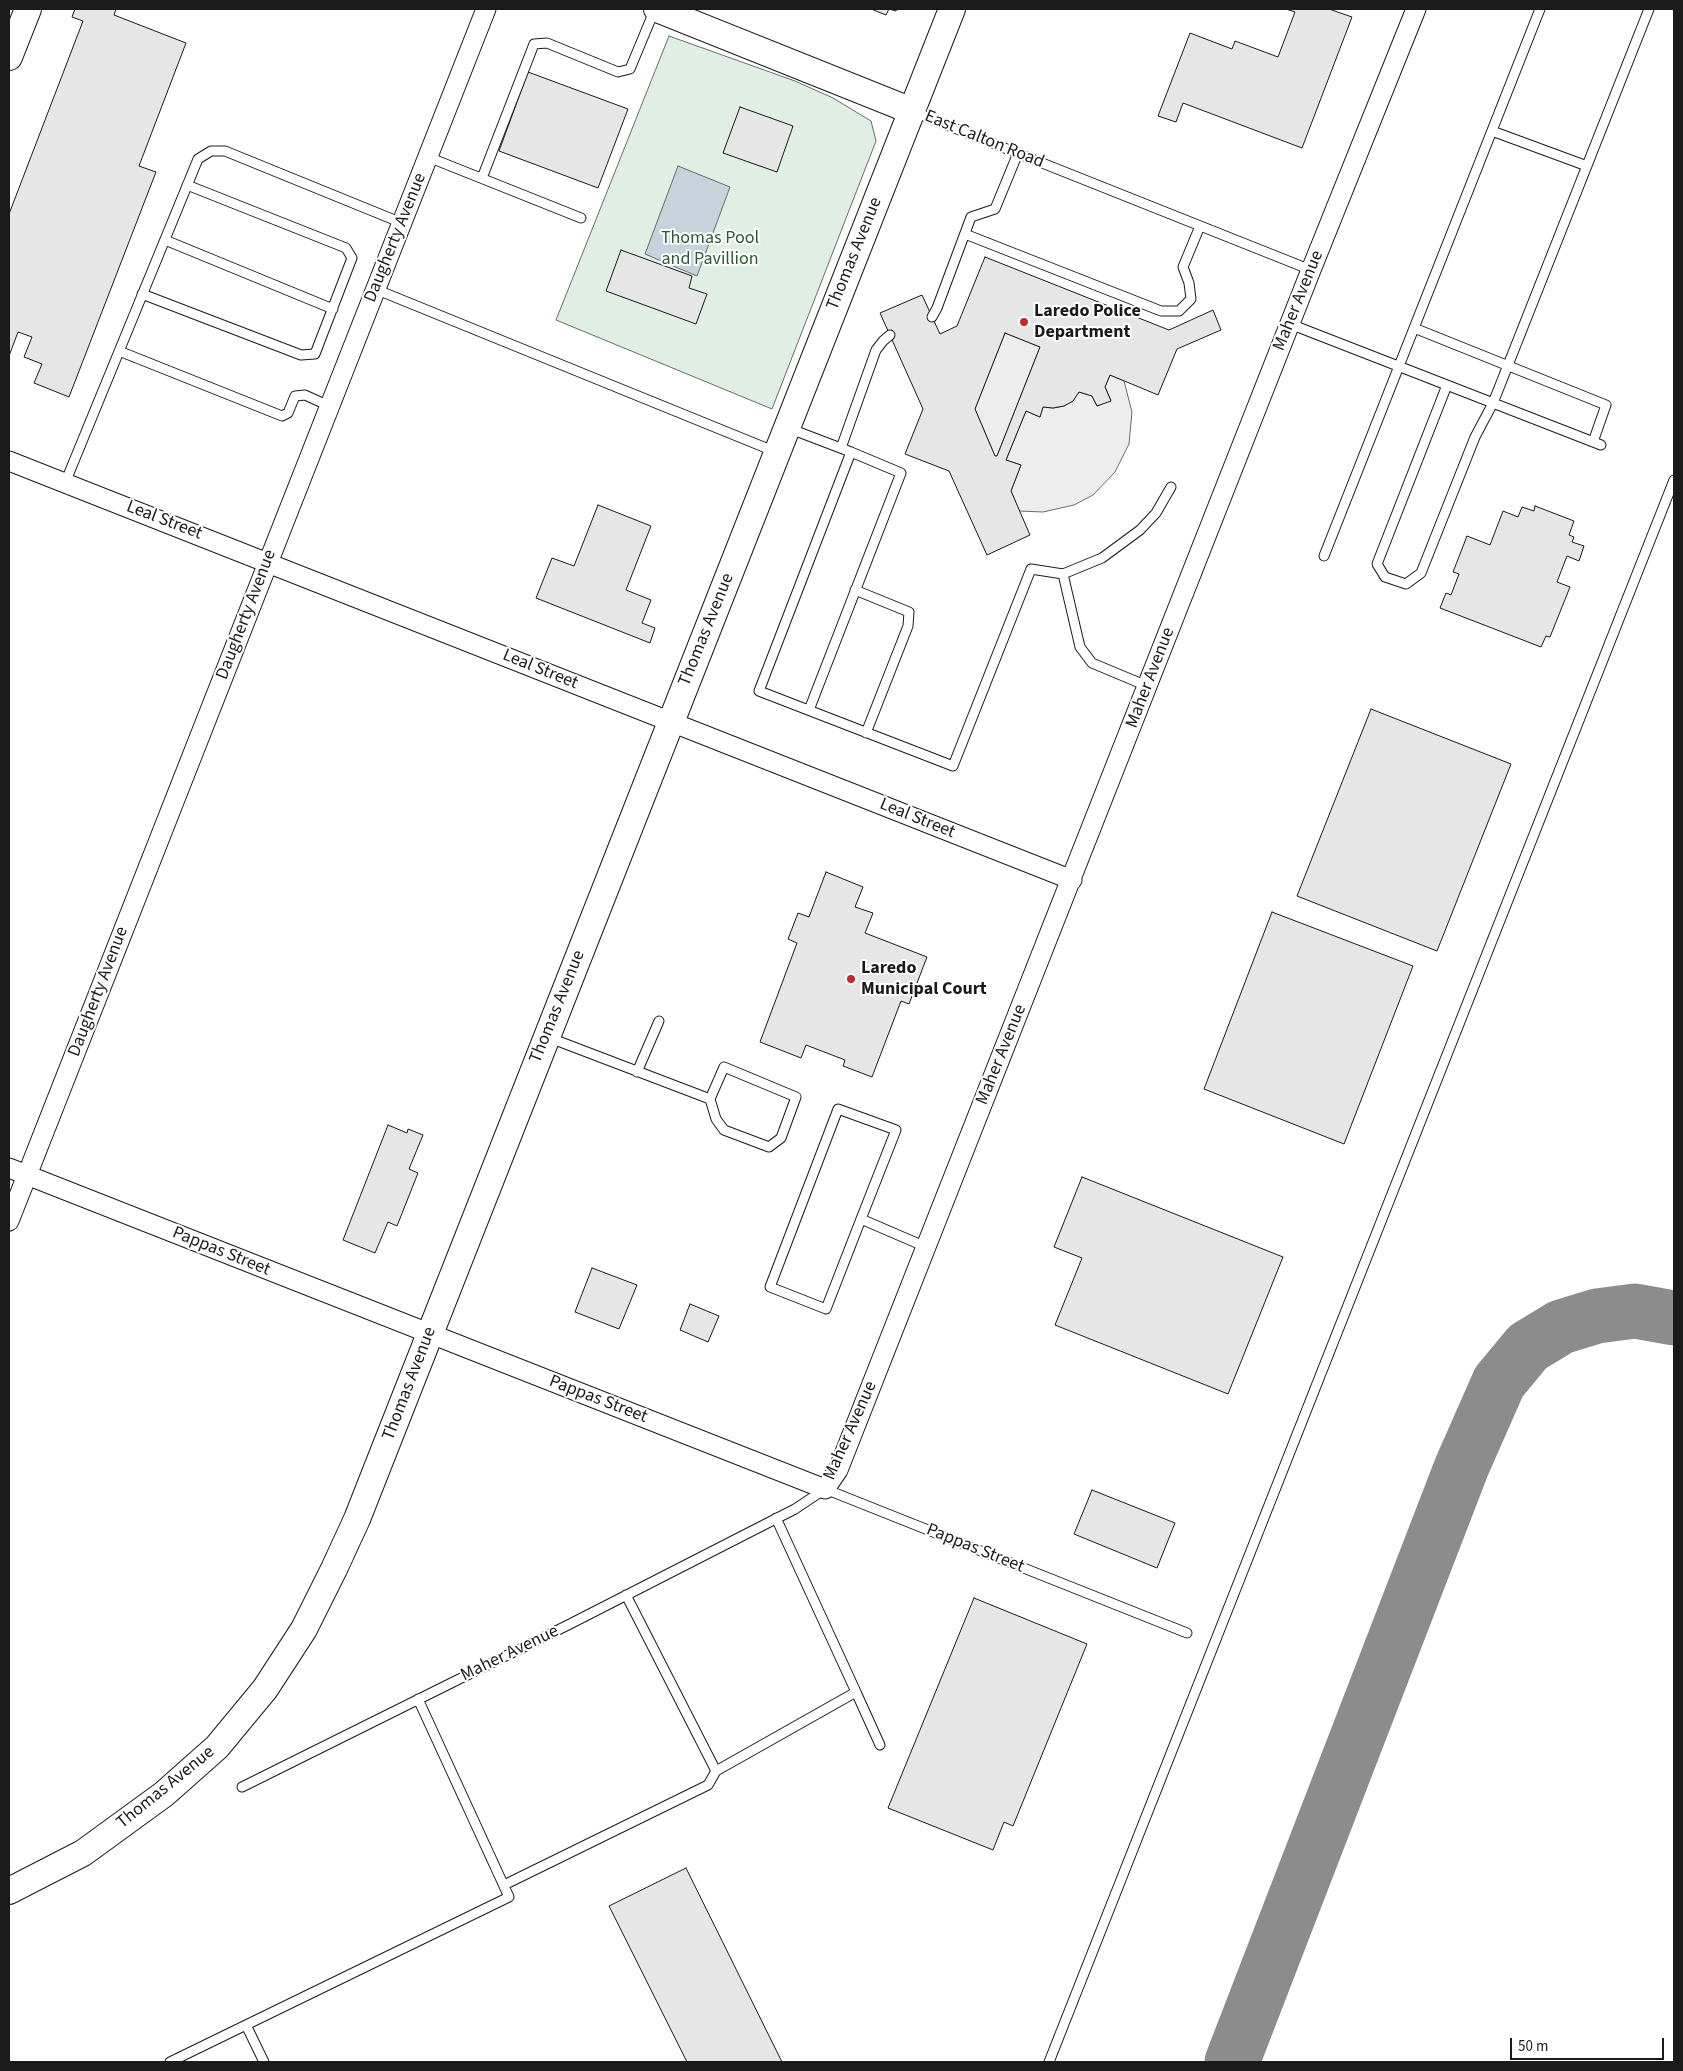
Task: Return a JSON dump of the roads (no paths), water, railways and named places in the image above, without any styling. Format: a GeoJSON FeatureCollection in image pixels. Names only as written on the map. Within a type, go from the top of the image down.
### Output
{"type":"FeatureCollection","features":[{"type":"Feature","properties":{"kind":"street"},"geometry":{"type":"LineString","coordinates":[[9,58],[28,9]]}},
{"type":"Feature","properties":{"kind":"street","name":"Daugherty Avenue"},"geometry":{"type":"LineString","coordinates":[[9,1221],[486,9]]}},
{"type":"Feature","properties":{"kind":"street","name":"Thomas Avenue"},"geometry":{"type":"LineString","coordinates":[[9,1891],[83,1853],[164,1794],[217,1747],[265,1689],[304,1629],[357,1519],[952,9]]}},
{"type":"Feature","properties":{"kind":"street","name":"Maher Avenue"},"geometry":{"type":"LineString","coordinates":[[825,1489],[838,1470],[1311,270],[1416,9]]}},
{"type":"Feature","properties":{"kind":"street","name":"East Calton Road"},"geometry":{"type":"LineString","coordinates":[[667,11],[912,111]]}},
{"type":"Feature","properties":{"kind":"street","name":"Leal Street"},"geometry":{"type":"LineString","coordinates":[[9,461],[1072,880]]}},
{"type":"Feature","properties":{"kind":"street","name":"Pappas Street"},"geometry":{"type":"LineString","coordinates":[[9,1168],[825,1489]]}},
{"type":"Feature","properties":{"kind":"lane"},"geometry":{"type":"LineString","coordinates":[[1324,556],[1540,9]]}},
{"type":"Feature","properties":{"kind":"lane"},"geometry":{"type":"LineString","coordinates":[[1447,385],[1377,564],[1385,577],[1406,584],[1421,573],[1475,437],[1493,403],[1649,9]]}},
{"type":"Feature","properties":{"kind":"lane"},"geometry":{"type":"LineString","coordinates":[[482,178],[534,44],[547,43],[618,72],[630,68],[667,11]]}},
{"type":"Feature","properties":{"kind":"lane","name":"East Calton Road"},"geometry":{"type":"LineString","coordinates":[[912,111],[1311,270]]}},
{"type":"Feature","properties":{"kind":"lane"},"geometry":{"type":"LineString","coordinates":[[1492,131],[1587,166]]}},
{"type":"Feature","properties":{"kind":"lane"},"geometry":{"type":"LineString","coordinates":[[65,482],[198,159],[211,150],[225,152],[402,223]]}},
{"type":"Feature","properties":{"kind":"lane"},"geometry":{"type":"LineString","coordinates":[[932,317],[938,308],[972,217],[995,209],[1018,154]]}},
{"type":"Feature","properties":{"kind":"lane"},"geometry":{"type":"LineString","coordinates":[[428,157],[581,218]]}},
{"type":"Feature","properties":{"kind":"lane"},"geometry":{"type":"LineString","coordinates":[[142,294],[301,355],[314,354],[352,258],[346,248],[187,185]]}},
{"type":"Feature","properties":{"kind":"lane"},"geometry":{"type":"LineString","coordinates":[[965,234],[1161,311],[1179,311],[1191,299],[1189,283],[1183,267],[1200,226]]}},
{"type":"Feature","properties":{"kind":"lane"},"geometry":{"type":"LineString","coordinates":[[165,240],[332,309]]}},
{"type":"Feature","properties":{"kind":"lane"},"geometry":{"type":"LineString","coordinates":[[375,289],[777,452]]}},
{"type":"Feature","properties":{"kind":"lane"},"geometry":{"type":"LineString","coordinates":[[1290,324],[1597,444],[1606,405],[1414,328]]}},
{"type":"Feature","properties":{"kind":"lane"},"geometry":{"type":"LineString","coordinates":[[841,448],[876,350],[890,335]]}},
{"type":"Feature","properties":{"kind":"lane"},"geometry":{"type":"LineString","coordinates":[[119,350],[282,416],[288,413],[295,396],[305,394],[330,406]]}},
{"type":"Feature","properties":{"kind":"lane"},"geometry":{"type":"LineString","coordinates":[[787,428],[901,473],[809,710]]}},
{"type":"Feature","properties":{"kind":"lane"},"geometry":{"type":"LineString","coordinates":[[851,452],[758,691],[953,766],[1031,569],[1063,574],[1102,558],[1140,530],[1156,513],[1171,487]]}},
{"type":"Feature","properties":{"kind":"lane"},"geometry":{"type":"LineString","coordinates":[[1049,2062],[1674,480]]}},
{"type":"Feature","properties":{"kind":"lane"},"geometry":{"type":"LineString","coordinates":[[1063,574],[1080,647],[1092,663],[1148,686]]}},
{"type":"Feature","properties":{"kind":"lane"},"geometry":{"type":"LineString","coordinates":[[855,590],[909,612],[908,626],[866,733]]}},
{"type":"Feature","properties":{"kind":"lane"},"geometry":{"type":"LineString","coordinates":[[637,1072],[659,1021]]}},
{"type":"Feature","properties":{"kind":"lane"},"geometry":{"type":"LineString","coordinates":[[546,1036],[710,1099]]}},
{"type":"Feature","properties":{"kind":"lane"},"geometry":{"type":"LineString","coordinates":[[724,1067],[796,1097],[781,1138],[769,1147],[724,1130],[716,1119],[710,1099],[724,1067]]}},
{"type":"Feature","properties":{"kind":"lane"},"geometry":{"type":"LineString","coordinates":[[838,1109],[896,1130],[861,1218],[826,1309],[770,1287],[838,1109]]}},
{"type":"Feature","properties":{"kind":"lane"},"geometry":{"type":"LineString","coordinates":[[861,1218],[926,1247]]}},
{"type":"Feature","properties":{"kind":"lane","name":"Maher Avenue"},"geometry":{"type":"LineString","coordinates":[[242,1787],[626,1595],[776,1518],[825,1489]]}},
{"type":"Feature","properties":{"kind":"lane","name":"Pappas Street"},"geometry":{"type":"LineString","coordinates":[[825,1489],[1187,1633]]}},
{"type":"Feature","properties":{"kind":"lane"},"geometry":{"type":"LineString","coordinates":[[776,1518],[880,1745]]}},
{"type":"Feature","properties":{"kind":"lane"},"geometry":{"type":"LineString","coordinates":[[626,1595],[716,1771]]}},
{"type":"Feature","properties":{"kind":"lane"},"geometry":{"type":"LineString","coordinates":[[504,1885],[708,1785],[716,1771],[856,1692]]}},
{"type":"Feature","properties":{"kind":"lane"},"geometry":{"type":"LineString","coordinates":[[170,2062],[510,1897],[418,1699]]}},
{"type":"Feature","properties":{"kind":"lane"},"geometry":{"type":"LineString","coordinates":[[246,2026],[264,2062]]}},
{"type":"Feature","properties":{"kind":"place","name":"Laredo Police Department"},"geometry":{"type":"Point","coordinates":[1024,322]}},
{"type":"Feature","properties":{"kind":"place","name":"Laredo Municipal Court"},"geometry":{"type":"Point","coordinates":[851,979]}},
{"type":"Feature","properties":{"kind":"park label","name":"Thomas Pool and Pavillion"},"geometry":{"type":"Point","coordinates":[710,249]}}]}
